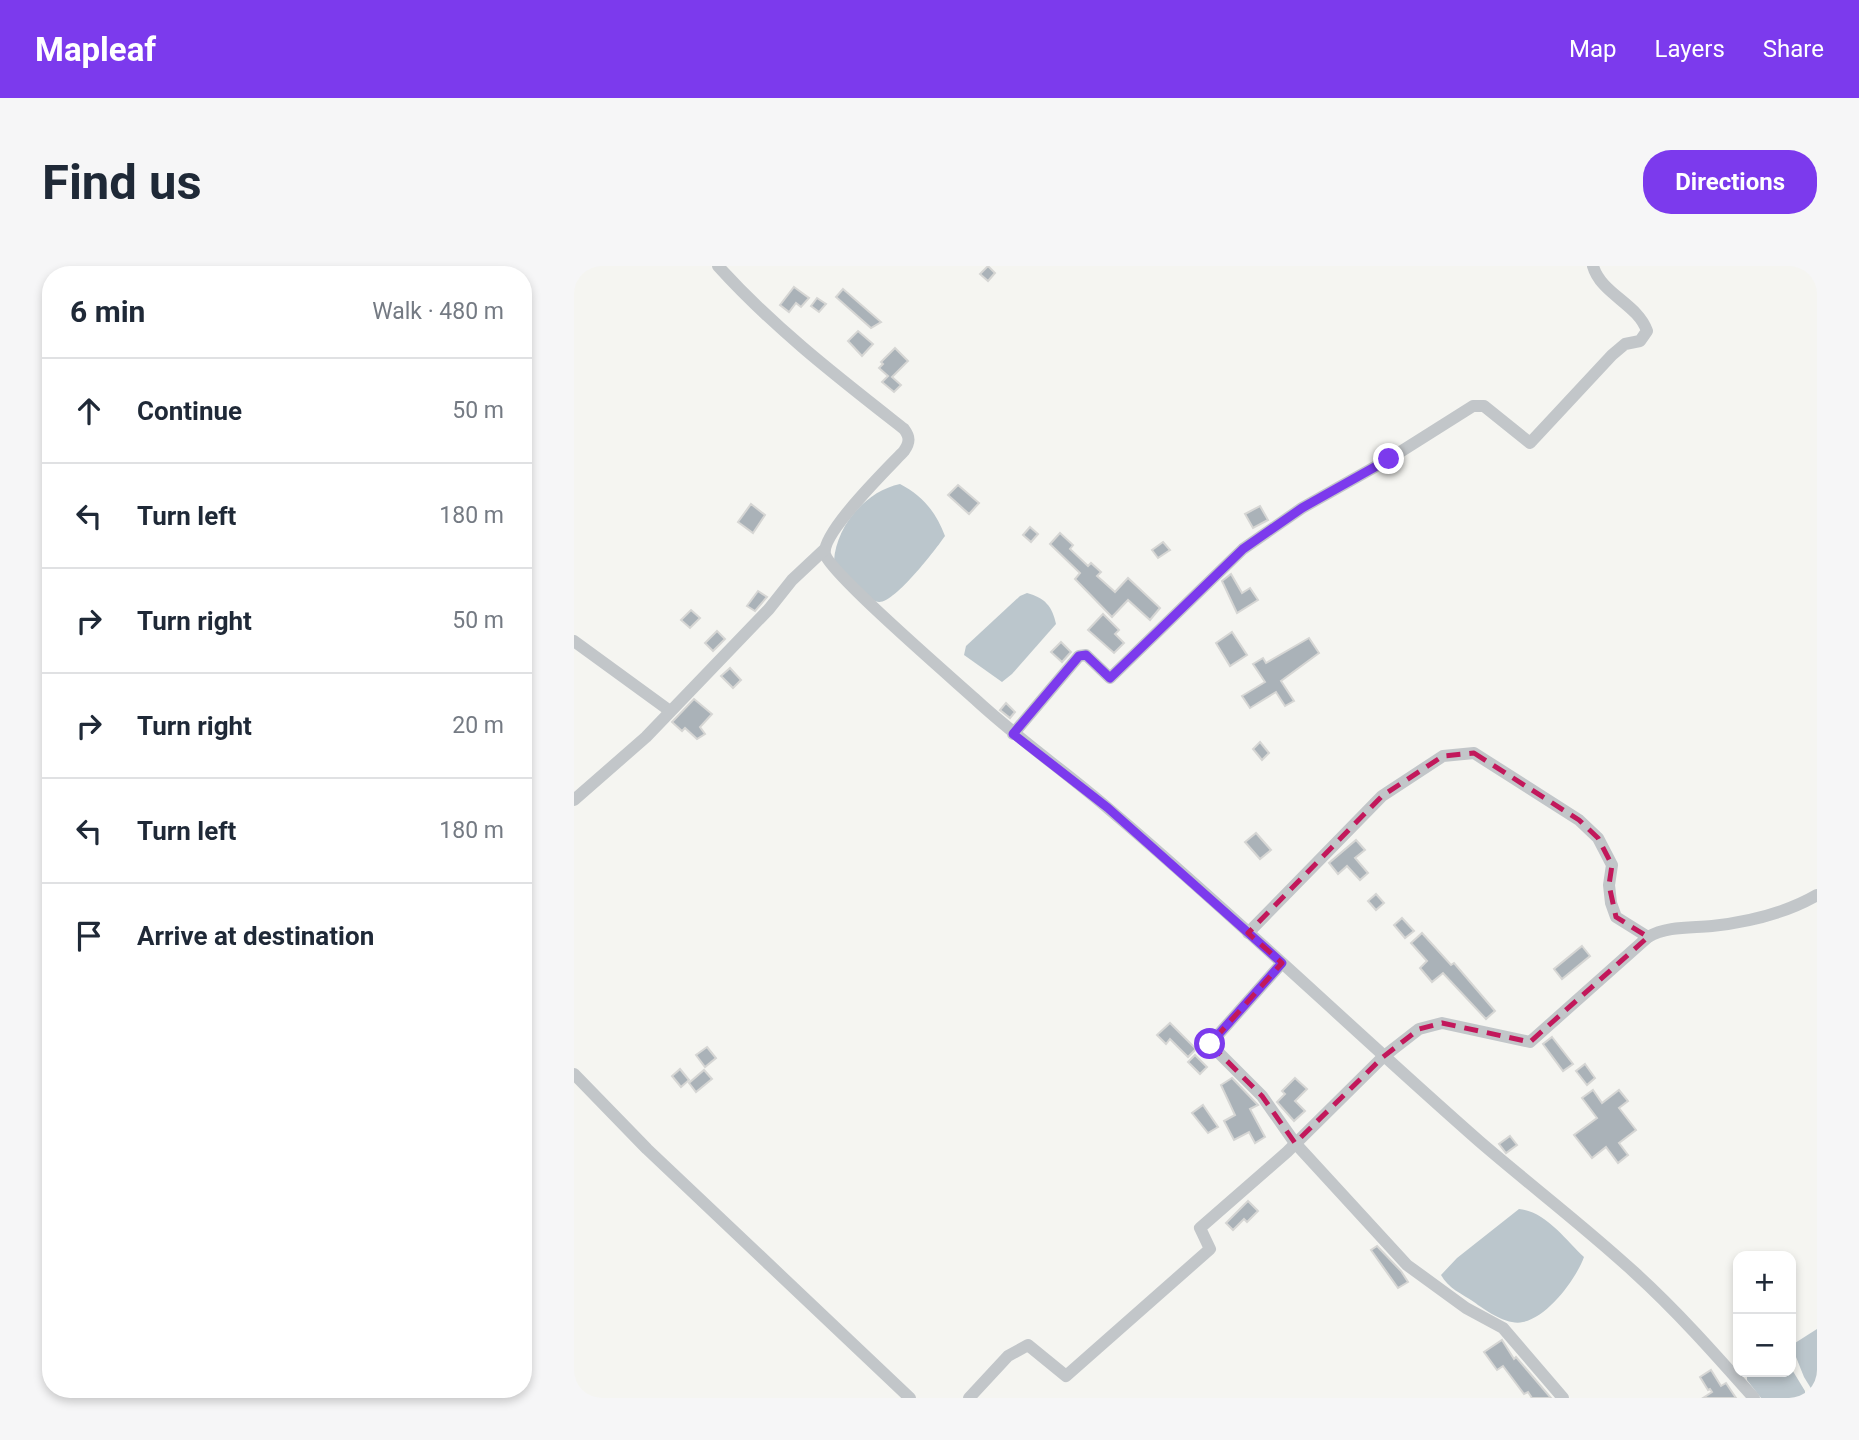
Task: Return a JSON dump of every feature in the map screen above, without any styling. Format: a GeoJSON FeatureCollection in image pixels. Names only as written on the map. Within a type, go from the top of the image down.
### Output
{"type":"FeatureCollection","features":[{"type":"Feature","properties":{"kind":"street"},"geometry":{"type":"LineString","coordinates":[[574,800],[646,737],[769,609],[792,580],[824,550],[837,525],[909,443],[909,435],[904,429],[763,314],[718,266]]}},
{"type":"Feature","properties":{"kind":"street"},"geometry":{"type":"LineString","coordinates":[[1013,734],[1079,656],[1086,655],[1110,678],[1243,549],[1302,508],[1389,459],[1473,406],[1484,406],[1530,443],[1612,355],[1625,344],[1640,341],[1647,331],[1643,320],[1602,283],[1593,266]]}},
{"type":"Feature","properties":{"kind":"street"},"geometry":{"type":"LineString","coordinates":[[824,550],[828,561],[867,600],[1013,734],[1108,808],[1383,1057],[1631,1269],[1685,1321],[1754,1398]]}},
{"type":"Feature","properties":{"kind":"street"},"geometry":{"type":"LineString","coordinates":[[574,641],[670,711]]}},
{"type":"Feature","properties":{"kind":"street"},"geometry":{"type":"LineString","coordinates":[[1248,933],[1382,796],[1443,756],[1474,754],[1579,820],[1598,838],[1612,865],[1609,885],[1616,918],[1648,937]]}},
{"type":"Feature","properties":{"kind":"street"},"geometry":{"type":"LineString","coordinates":[[969,1398],[1008,1356],[1028,1345],[1066,1376],[1210,1249],[1200,1228],[1295,1143],[1383,1057],[1419,1029],[1442,1023],[1530,1042],[1659,930],[1715,926],[1760,918],[1817,895]]}},
{"type":"Feature","properties":{"kind":"street"},"geometry":{"type":"LineString","coordinates":[[1282,963],[1210,1044],[1262,1096],[1295,1143],[1407,1265],[1466,1308],[1503,1328],[1563,1398]]}},
{"type":"Feature","properties":{"kind":"street"},"geometry":{"type":"LineString","coordinates":[[574,1073],[647,1149],[911,1398]]}},
{"type":"Feature","properties":{"kind":"street"},"geometry":{"type":"LineString","coordinates":[[1811,1398],[1817,1394]]}},
{"type":"Feature","properties":{"kind":"highlighted area"},"geometry":{"type":"Polygon","coordinates":[[[1474,753],[1579,820],[1598,838],[1612,865],[1609,885],[1616,917],[1648,937],[1530,1042],[1442,1023],[1419,1029],[1383,1057],[1295,1143],[1262,1096],[1210,1044],[1282,963],[1248,933],[1382,796],[1443,756],[1474,753]]]}},
{"type":"Feature","properties":{"kind":"shaded area"},"geometry":{"type":"Polygon","coordinates":[[[900,484],[928,506],[945,536],[905,585],[886,600],[879,602],[867,597],[834,561],[836,548],[847,523],[865,502],[887,488],[900,484]]]}},
{"type":"Feature","properties":{"kind":"shaded area"},"geometry":{"type":"Polygon","coordinates":[[[1027,593],[1039,597],[1047,604],[1056,624],[1002,682],[964,655],[966,646],[1020,596],[1027,593]]]}},
{"type":"Feature","properties":{"kind":"shaded area"},"geometry":{"type":"Polygon","coordinates":[[[1519,1209],[1538,1215],[1584,1257],[1575,1276],[1551,1305],[1532,1319],[1517,1323],[1497,1317],[1451,1287],[1441,1275],[1457,1258],[1519,1209]]]}},
{"type":"Feature","properties":{"kind":"shaded area"},"geometry":{"type":"Polygon","coordinates":[[[1817,1329],[1817,1389],[1812,1390],[1804,1377],[1796,1357],[1796,1342],[1817,1329]]]}},
{"type":"Feature","properties":{"kind":"shaded area"},"geometry":{"type":"Polygon","coordinates":[[[1796,1376],[1805,1395],[1801,1398],[1761,1398],[1747,1377],[1796,1376]]]}},
{"type":"Feature","properties":{"kind":"building"},"geometry":{"type":"Polygon","coordinates":[[[988,266],[995,273],[988,281],[980,274],[988,266]]]}},
{"type":"Feature","properties":{"kind":"building"},"geometry":{"type":"Polygon","coordinates":[[[794,287],[809,298],[801,307],[796,303],[789,312],[780,305],[794,287]]]}},
{"type":"Feature","properties":{"kind":"building"},"geometry":{"type":"Polygon","coordinates":[[[843,289],[881,322],[871,328],[836,297],[843,289]]]}},
{"type":"Feature","properties":{"kind":"building"},"geometry":{"type":"Polygon","coordinates":[[[817,298],[826,304],[819,312],[811,306],[817,298]]]}},
{"type":"Feature","properties":{"kind":"building"},"geometry":{"type":"Polygon","coordinates":[[[858,331],[873,344],[862,356],[848,341],[858,331]]]}},
{"type":"Feature","properties":{"kind":"building"},"geometry":{"type":"Polygon","coordinates":[[[895,348],[908,361],[892,377],[901,385],[894,392],[882,382],[888,376],[879,368],[883,364],[881,362],[895,348]]]}},
{"type":"Feature","properties":{"kind":"building"},"geometry":{"type":"Polygon","coordinates":[[[958,485],[979,503],[969,514],[948,495],[958,485]]]}},
{"type":"Feature","properties":{"kind":"building"},"geometry":{"type":"Polygon","coordinates":[[[751,504],[765,515],[753,533],[738,522],[751,504]]]}},
{"type":"Feature","properties":{"kind":"building"},"geometry":{"type":"Polygon","coordinates":[[[1260,506],[1268,520],[1253,528],[1245,514],[1260,506]]]}},
{"type":"Feature","properties":{"kind":"building"},"geometry":{"type":"Polygon","coordinates":[[[1030,527],[1038,534],[1031,542],[1023,535],[1030,527]]]}},
{"type":"Feature","properties":{"kind":"building"},"geometry":{"type":"Polygon","coordinates":[[[1060,533],[1073,545],[1070,549],[1088,566],[1091,563],[1101,572],[1097,576],[1115,592],[1128,578],[1160,608],[1150,620],[1128,600],[1112,617],[1075,579],[1080,573],[1050,544],[1060,533]]]}},
{"type":"Feature","properties":{"kind":"building"},"geometry":{"type":"Polygon","coordinates":[[[1163,542],[1170,550],[1158,558],[1152,550],[1163,542]]]}},
{"type":"Feature","properties":{"kind":"building"},"geometry":{"type":"Polygon","coordinates":[[[1231,574],[1242,593],[1250,588],[1258,600],[1237,613],[1222,581],[1231,574]]]}},
{"type":"Feature","properties":{"kind":"building"},"geometry":{"type":"Polygon","coordinates":[[[758,591],[767,597],[755,611],[747,606],[758,591]]]}},
{"type":"Feature","properties":{"kind":"building"},"geometry":{"type":"Polygon","coordinates":[[[691,610],[700,618],[690,628],[681,620],[691,610]]]}},
{"type":"Feature","properties":{"kind":"building"},"geometry":{"type":"Polygon","coordinates":[[[1103,614],[1119,630],[1115,634],[1124,643],[1114,653],[1088,630],[1103,614]]]}},
{"type":"Feature","properties":{"kind":"building"},"geometry":{"type":"Polygon","coordinates":[[[717,631],[725,639],[713,651],[705,643],[717,631]]]}},
{"type":"Feature","properties":{"kind":"building"},"geometry":{"type":"Polygon","coordinates":[[[1232,632],[1247,655],[1230,666],[1216,643],[1232,632]]]}},
{"type":"Feature","properties":{"kind":"building"},"geometry":{"type":"Polygon","coordinates":[[[1309,638],[1319,653],[1281,681],[1294,701],[1285,706],[1276,692],[1250,708],[1242,696],[1265,682],[1253,664],[1263,658],[1266,663],[1309,638]]]}},
{"type":"Feature","properties":{"kind":"building"},"geometry":{"type":"Polygon","coordinates":[[[1061,642],[1071,652],[1062,662],[1051,652],[1061,642]]]}},
{"type":"Feature","properties":{"kind":"building"},"geometry":{"type":"Polygon","coordinates":[[[730,668],[741,680],[733,688],[721,676],[730,668]]]}},
{"type":"Feature","properties":{"kind":"building"},"geometry":{"type":"Polygon","coordinates":[[[694,699],[712,714],[700,727],[705,734],[697,739],[685,728],[682,731],[672,722],[694,699]]]}},
{"type":"Feature","properties":{"kind":"building"},"geometry":{"type":"Polygon","coordinates":[[[1006,703],[1015,712],[1010,718],[1000,710],[1006,703]]]}},
{"type":"Feature","properties":{"kind":"building"},"geometry":{"type":"Polygon","coordinates":[[[1260,742],[1269,753],[1262,760],[1253,749],[1260,742]]]}},
{"type":"Feature","properties":{"kind":"building"},"geometry":{"type":"Polygon","coordinates":[[[1256,833],[1271,850],[1260,859],[1245,842],[1256,833]]]}},
{"type":"Feature","properties":{"kind":"building"},"geometry":{"type":"Polygon","coordinates":[[[1356,840],[1365,850],[1355,858],[1368,873],[1360,880],[1347,866],[1338,874],[1329,863],[1356,840]]]}},
{"type":"Feature","properties":{"kind":"building"},"geometry":{"type":"Polygon","coordinates":[[[1376,894],[1384,903],[1376,910],[1368,901],[1376,894]]]}},
{"type":"Feature","properties":{"kind":"building"},"geometry":{"type":"Polygon","coordinates":[[[1402,918],[1414,931],[1405,938],[1394,925],[1402,918]]]}},
{"type":"Feature","properties":{"kind":"building"},"geometry":{"type":"Polygon","coordinates":[[[1422,933],[1451,965],[1454,963],[1495,1011],[1486,1019],[1443,973],[1432,982],[1420,968],[1427,961],[1411,943],[1422,933]]]}},
{"type":"Feature","properties":{"kind":"building"},"geometry":{"type":"Polygon","coordinates":[[[1582,946],[1590,956],[1562,979],[1554,969],[1582,946]]]}},
{"type":"Feature","properties":{"kind":"building"},"geometry":{"type":"Polygon","coordinates":[[[1170,1023],[1196,1049],[1188,1057],[1170,1039],[1166,1044],[1157,1035],[1170,1023]]]}},
{"type":"Feature","properties":{"kind":"building"},"geometry":{"type":"Polygon","coordinates":[[[1552,1037],[1573,1064],[1563,1071],[1543,1044],[1552,1037]]]}},
{"type":"Feature","properties":{"kind":"building"},"geometry":{"type":"Polygon","coordinates":[[[707,1047],[716,1058],[705,1067],[696,1055],[707,1047]]]}},
{"type":"Feature","properties":{"kind":"building"},"geometry":{"type":"Polygon","coordinates":[[[1195,1055],[1207,1067],[1200,1074],[1188,1062],[1195,1055]]]}},
{"type":"Feature","properties":{"kind":"building"},"geometry":{"type":"Polygon","coordinates":[[[1585,1064],[1595,1078],[1587,1085],[1576,1071],[1585,1064]]]}},
{"type":"Feature","properties":{"kind":"building"},"geometry":{"type":"Polygon","coordinates":[[[680,1069],[689,1080],[681,1087],[672,1076],[680,1069]]]}},
{"type":"Feature","properties":{"kind":"building"},"geometry":{"type":"Polygon","coordinates":[[[704,1070],[712,1079],[696,1092],[689,1083],[704,1070]]]}},
{"type":"Feature","properties":{"kind":"building"},"geometry":{"type":"Polygon","coordinates":[[[1232,1078],[1258,1105],[1250,1109],[1265,1137],[1255,1143],[1249,1132],[1234,1140],[1224,1121],[1235,1115],[1221,1085],[1232,1078]]]}},
{"type":"Feature","properties":{"kind":"building"},"geometry":{"type":"Polygon","coordinates":[[[1295,1078],[1307,1089],[1295,1101],[1305,1111],[1294,1121],[1277,1102],[1285,1094],[1282,1091],[1295,1078]]]}},
{"type":"Feature","properties":{"kind":"building"},"geometry":{"type":"Polygon","coordinates":[[[1593,1090],[1602,1103],[1619,1090],[1628,1101],[1619,1108],[1636,1130],[1619,1143],[1628,1155],[1618,1163],[1606,1147],[1592,1158],[1574,1135],[1597,1118],[1582,1098],[1593,1090]]]}},
{"type":"Feature","properties":{"kind":"building"},"geometry":{"type":"Polygon","coordinates":[[[1203,1105],[1218,1127],[1208,1133],[1192,1113],[1203,1105]]]}},
{"type":"Feature","properties":{"kind":"building"},"geometry":{"type":"Polygon","coordinates":[[[1510,1136],[1517,1145],[1506,1153],[1499,1144],[1510,1136]]]}},
{"type":"Feature","properties":{"kind":"building"},"geometry":{"type":"Polygon","coordinates":[[[1248,1201],[1258,1211],[1247,1222],[1244,1219],[1233,1230],[1226,1223],[1248,1201]]]}},
{"type":"Feature","properties":{"kind":"building"},"geometry":{"type":"Polygon","coordinates":[[[1377,1246],[1408,1282],[1398,1288],[1371,1250],[1377,1246]]]}},
{"type":"Feature","properties":{"kind":"building"},"geometry":{"type":"Polygon","coordinates":[[[1502,1340],[1514,1359],[1516,1357],[1551,1398],[1532,1398],[1528,1392],[1524,1394],[1503,1366],[1497,1370],[1484,1352],[1502,1340]]]}},
{"type":"Feature","properties":{"kind":"building"},"geometry":{"type":"Polygon","coordinates":[[[1711,1370],[1721,1386],[1726,1383],[1736,1398],[1703,1398],[1712,1392],[1700,1377],[1711,1370]]]}},
{"type":"Feature","properties":{"kind":"route"},"geometry":{"type":"LineString","coordinates":[[1210,1044],[1282,963],[1108,808],[1013,734],[1079,656],[1086,655],[1110,678],[1243,549],[1302,508],[1389,459]]}}]}
